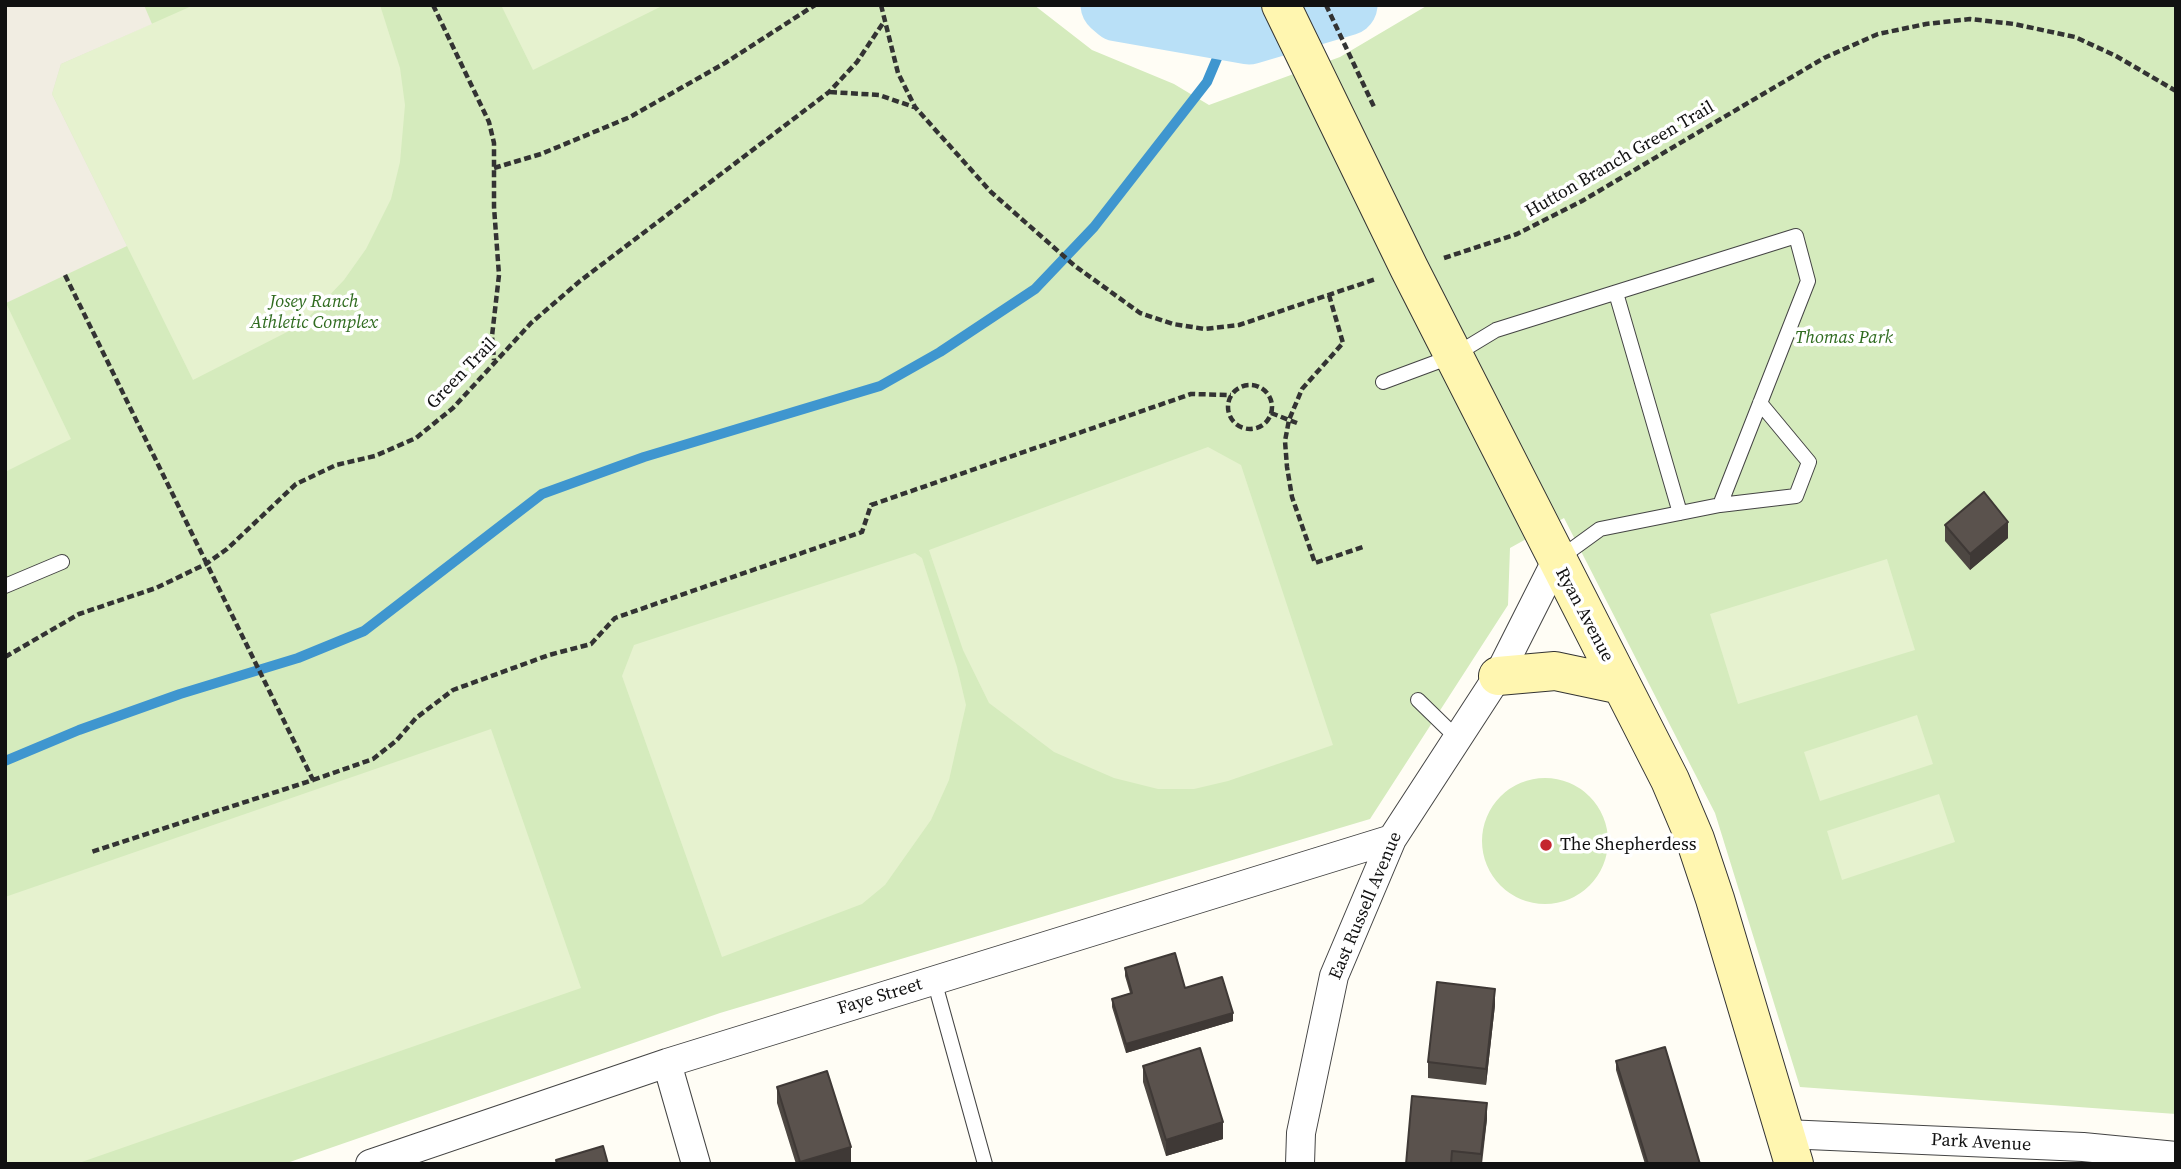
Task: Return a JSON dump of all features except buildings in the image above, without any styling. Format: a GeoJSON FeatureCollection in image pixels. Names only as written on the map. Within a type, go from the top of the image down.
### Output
{"type":"FeatureCollection","features":[{"type":"Feature","properties":{"kind":"street","name":"Ryan Avenue"},"geometry":{"type":"LineString","coordinates":[[1282,5],[1409,268],[1556,561],[1645,727],[1695,839],[1790,1149]]}},
{"type":"Feature","properties":{"kind":"street","name":"East Russell Avenue"},"geometry":{"type":"LineString","coordinates":[[1300,1164],[1301,1133],[1334,976],[1392,839],[1498,676],[1556,561]]}},
{"type":"Feature","properties":{"kind":"street"},"geometry":{"type":"LineString","coordinates":[[1498,676],[1555,671],[1621,685]]}},
{"type":"Feature","properties":{"kind":"street","name":"Faye Street"},"geometry":{"type":"LineString","coordinates":[[370,1164],[399,1159],[667,1063],[1392,839]]}},
{"type":"Feature","properties":{"kind":"street"},"geometry":{"type":"LineString","coordinates":[[667,1063],[696,1164]]}},
{"type":"Feature","properties":{"kind":"street","name":"Park Avenue"},"geometry":{"type":"LineString","coordinates":[[1790,1149],[2083,1147],[2176,1156]]}},
{"type":"Feature","properties":{"kind":"lane"},"geometry":{"type":"LineString","coordinates":[[1384,382],[1453,356],[1496,330],[1797,236],[1808,281],[1720,505]]}},
{"type":"Feature","properties":{"kind":"lane"},"geometry":{"type":"LineString","coordinates":[[1616,293],[1680,513]]}},
{"type":"Feature","properties":{"kind":"lane"},"geometry":{"type":"LineString","coordinates":[[1556,561],[1600,529],[1720,505],[1796,496],[1809,462],[1760,403]]}},
{"type":"Feature","properties":{"kind":"lane"},"geometry":{"type":"LineString","coordinates":[[5,586],[62,562]]}},
{"type":"Feature","properties":{"kind":"lane"},"geometry":{"type":"LineString","coordinates":[[1418,700],[1457,738]]}},
{"type":"Feature","properties":{"kind":"lane"},"geometry":{"type":"LineString","coordinates":[[934,980],[985,1164]]}},
{"type":"Feature","properties":{"kind":"path"},"geometry":{"type":"LineString","coordinates":[[433,5],[489,122],[494,143],[499,275],[492,336],[494,360]]}},
{"type":"Feature","properties":{"kind":"path"},"geometry":{"type":"LineString","coordinates":[[494,168],[541,154],[630,117],[725,63],[815,5]]}},
{"type":"Feature","properties":{"kind":"path"},"geometry":{"type":"LineString","coordinates":[[881,5],[883,23],[898,73],[915,107]]}},
{"type":"Feature","properties":{"kind":"path"},"geometry":{"type":"LineString","coordinates":[[1326,5],[1359,71]]}},
{"type":"Feature","properties":{"kind":"path","name":"Hutton Branch Green Trail"},"geometry":{"type":"LineString","coordinates":[[915,107],[991,192],[1075,266],[1140,313],[1173,324],[1205,329],[1249,323],[1517,234],[1582,201],[1824,58],[1878,34],[1926,23],[1970,19],[2014,24],[2075,37],[2116,56],[2176,91]]}},
{"type":"Feature","properties":{"kind":"path","name":"Green Trail"},"geometry":{"type":"LineString","coordinates":[[5,657],[79,614],[156,588],[205,564],[227,549],[296,484],[336,465],[375,456],[416,438],[453,408],[494,360],[531,323],[580,281],[829,92],[857,62],[883,23]]}},
{"type":"Feature","properties":{"kind":"path"},"geometry":{"type":"LineString","coordinates":[[829,92],[880,95],[915,107]]}},
{"type":"Feature","properties":{"kind":"path"},"geometry":{"type":"LineString","coordinates":[[65,275],[313,780]]}},
{"type":"Feature","properties":{"kind":"path"},"geometry":{"type":"LineString","coordinates":[[1329,295],[1343,342],[1303,389],[1289,420],[1285,441],[1292,497],[1315,563],[1363,547]]}},
{"type":"Feature","properties":{"kind":"path"},"geometry":{"type":"LineString","coordinates":[[1242,386],[1261,388],[1271,399],[1271,413],[1264,425],[1257,428],[1242,427],[1230,417],[1228,402],[1231,395],[1242,386]]}},
{"type":"Feature","properties":{"kind":"path"},"geometry":{"type":"LineString","coordinates":[[91,852],[373,759],[396,741],[416,718],[453,690],[591,644],[615,618],[862,532],[871,505],[1191,394],[1231,395]]}},
{"type":"Feature","properties":{"kind":"path"},"geometry":{"type":"LineString","coordinates":[[1271,413],[1297,423]]}},
{"type":"Feature","properties":{"kind":"green space","name":"Thomas Park"},"geometry":{"type":"Polygon","coordinates":[[[5,5],[1034,5],[1092,50],[1174,84],[1209,105],[1340,57],[1428,5],[2176,5],[2176,1114],[1800,1087],[1715,813],[1564,518],[1510,548],[1508,605],[1370,819],[720,1013],[284,1164],[5,1164],[5,5]]]}},
{"type":"Feature","properties":{"kind":"green space"},"geometry":{"type":"Polygon","coordinates":[[[194,5],[380,5],[400,68],[405,105],[400,162],[391,199],[366,249],[344,280],[307,319],[291,330],[193,380],[52,94],[61,64],[194,5]]]}},
{"type":"Feature","properties":{"kind":"green space"},"geometry":{"type":"Polygon","coordinates":[[[501,5],[664,5],[533,70],[501,5]]]}},
{"type":"Feature","properties":{"kind":"green space"},"geometry":{"type":"Polygon","coordinates":[[[5,301],[71,439],[5,472],[5,301]]]}},
{"type":"Feature","properties":{"kind":"green space"},"geometry":{"type":"Polygon","coordinates":[[[1208,447],[1241,465],[1333,745],[1228,781],[1194,789],[1158,789],[1114,778],[1054,752],[989,703],[963,650],[929,550],[1208,447]]]}},
{"type":"Feature","properties":{"kind":"green space"},"geometry":{"type":"Polygon","coordinates":[[[915,553],[922,558],[957,667],[966,705],[949,780],[931,820],[885,885],[862,904],[722,957],[622,676],[634,645],[915,553]]]}},
{"type":"Feature","properties":{"kind":"green space"},"geometry":{"type":"Polygon","coordinates":[[[1887,559],[1915,650],[1738,704],[1710,614],[1887,559]]]}},
{"type":"Feature","properties":{"kind":"green space"},"geometry":{"type":"Polygon","coordinates":[[[1917,715],[1933,764],[1820,801],[1804,752],[1917,715]]]}},
{"type":"Feature","properties":{"kind":"green space"},"geometry":{"type":"Polygon","coordinates":[[[491,729],[581,988],[76,1164],[5,1164],[5,897],[491,729]]]}},
{"type":"Feature","properties":{"kind":"green space"},"geometry":{"type":"Polygon","coordinates":[[[1545,778],[1569,783],[1589,797],[1603,817],[1608,841],[1603,865],[1589,885],[1569,899],[1545,904],[1521,899],[1501,885],[1487,865],[1482,841],[1487,817],[1501,797],[1521,783],[1545,778]]]}},
{"type":"Feature","properties":{"kind":"green space"},"geometry":{"type":"Polygon","coordinates":[[[1939,794],[1955,842],[1842,880],[1827,831],[1939,794]]]}},
{"type":"Feature","properties":{"kind":"shaded area"},"geometry":{"type":"Polygon","coordinates":[[[5,5],[144,5],[152,24],[61,64],[52,94],[127,246],[6,303],[5,5]]]}},
{"type":"Feature","properties":{"kind":"waterway"},"geometry":{"type":"LineString","coordinates":[[1111,5],[1118,11],[1249,34],[1347,5]]}},
{"type":"Feature","properties":{"kind":"waterway"},"geometry":{"type":"LineString","coordinates":[[5,761],[79,730],[180,694],[298,658],[364,631],[542,494],[644,457],[880,386],[940,352],[1035,289],[1094,227],[1207,82],[1229,30]]}},
{"type":"Feature","properties":{"kind":"place","name":"The Shepherdess"},"geometry":{"type":"Point","coordinates":[1546,845]}},
{"type":"Feature","properties":{"kind":"park label","name":"Josey Ranch Athletic Complex"},"geometry":{"type":"Point","coordinates":[314,312]}}]}
